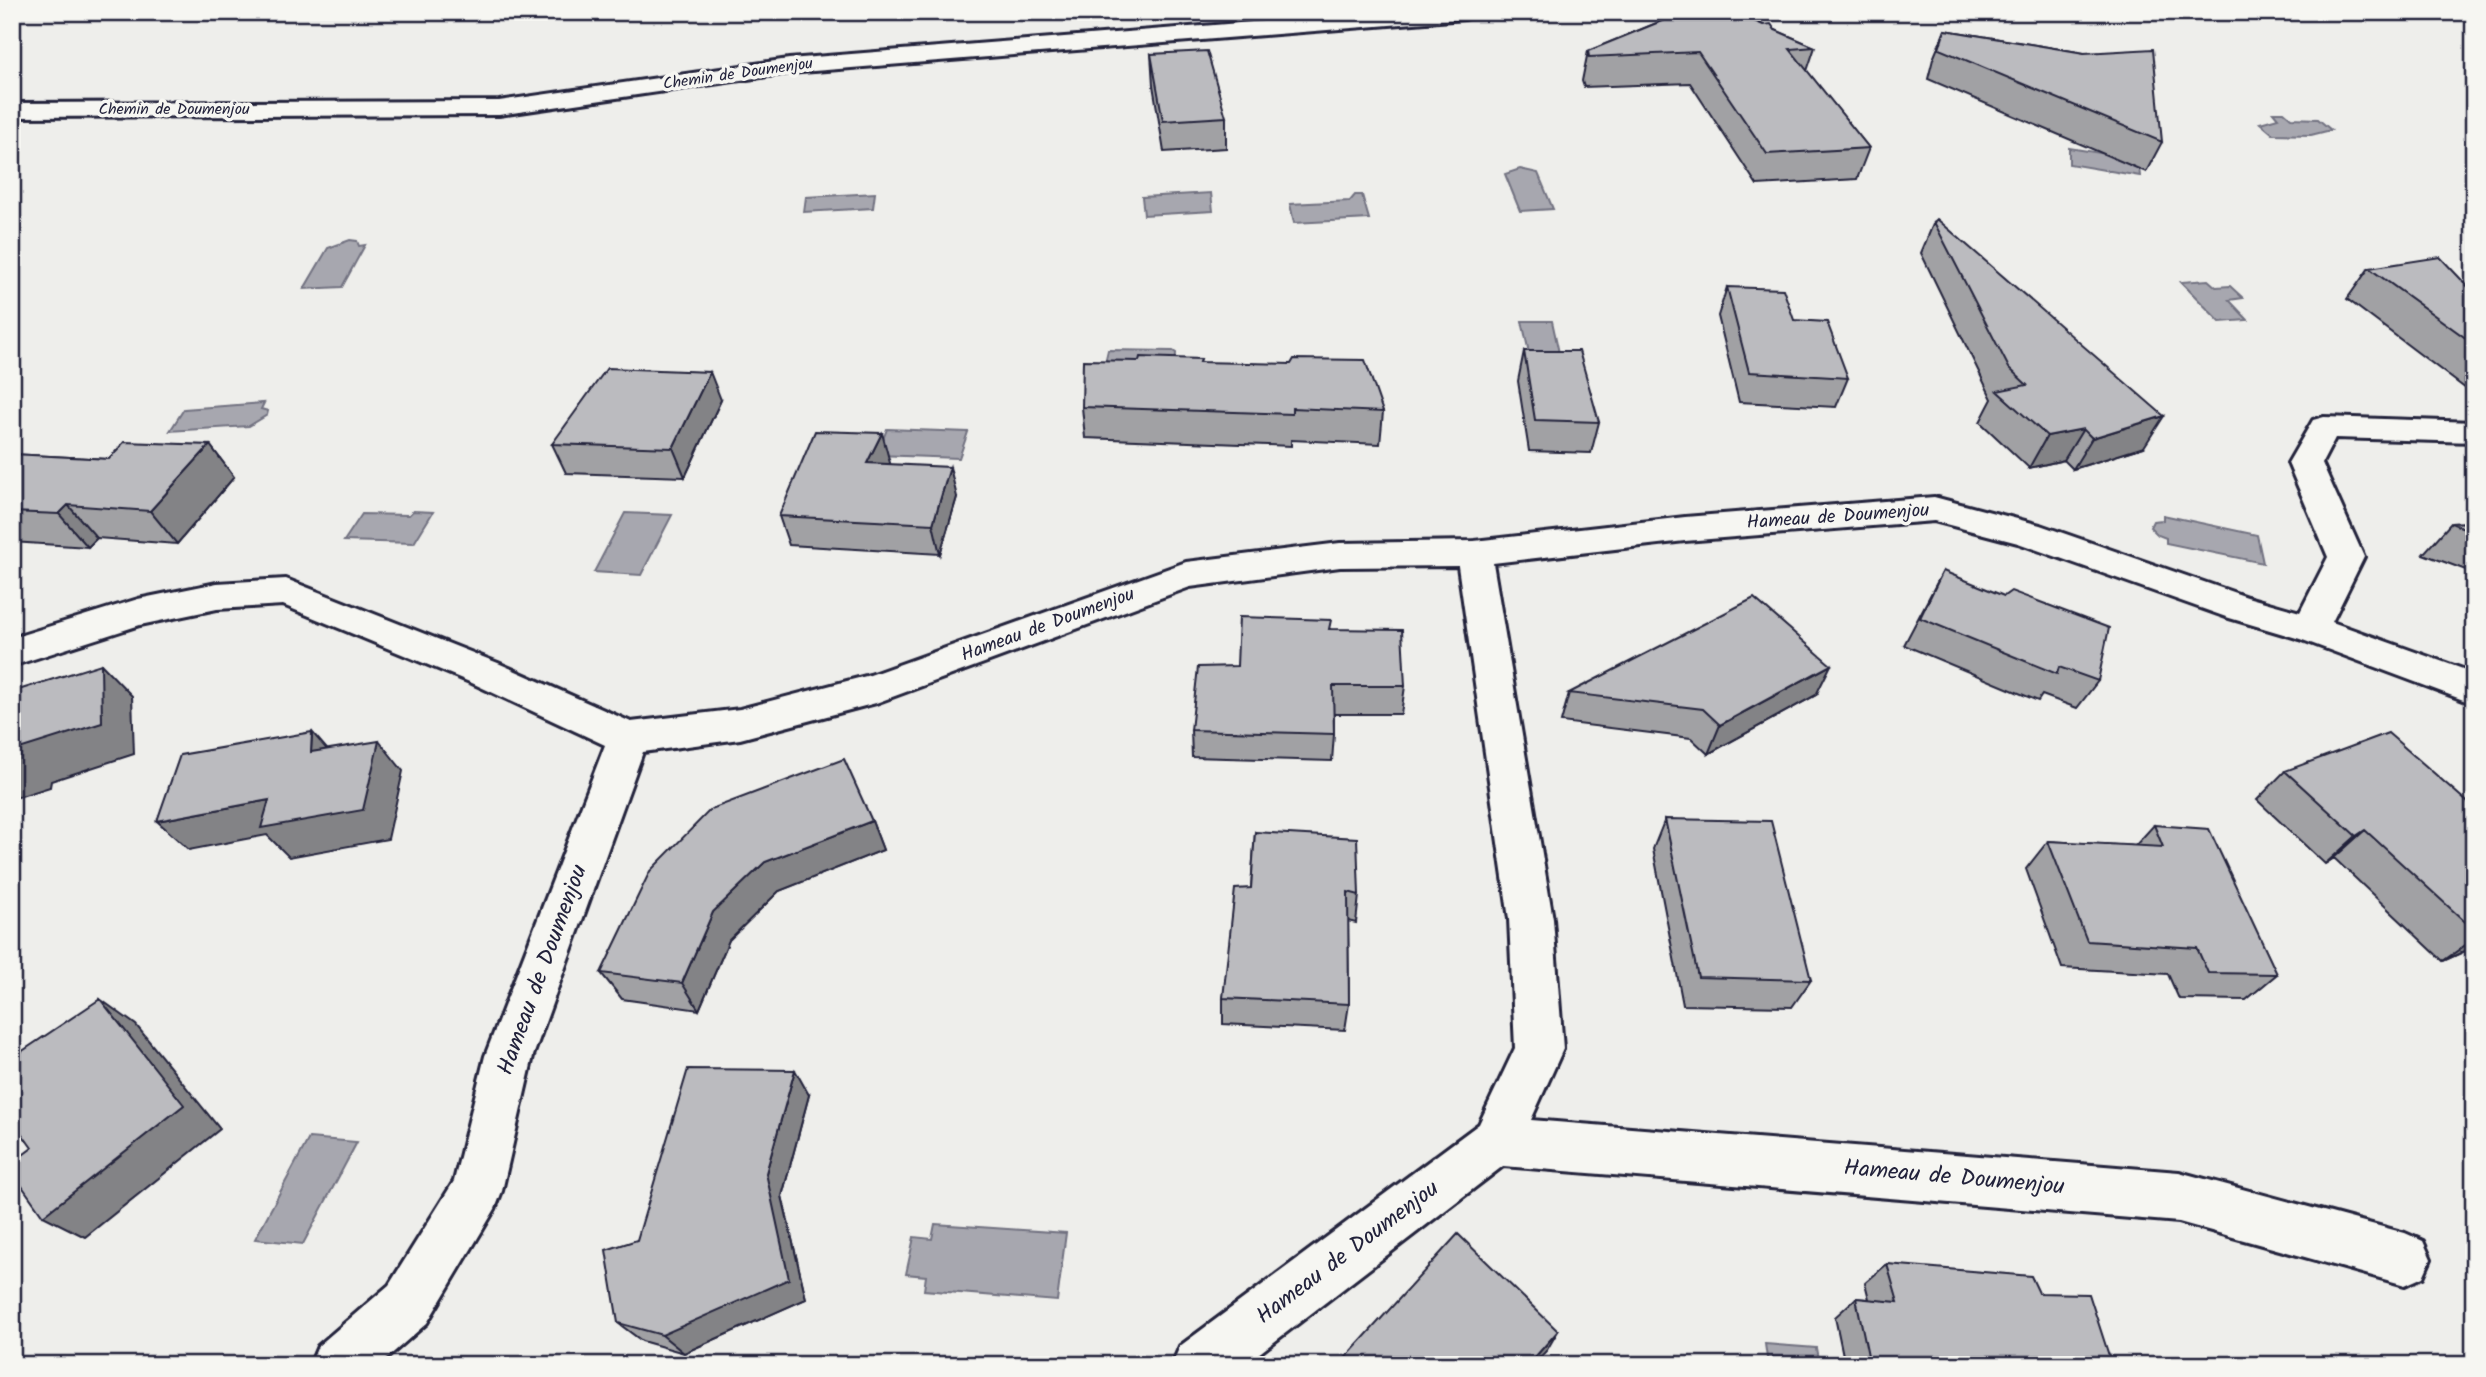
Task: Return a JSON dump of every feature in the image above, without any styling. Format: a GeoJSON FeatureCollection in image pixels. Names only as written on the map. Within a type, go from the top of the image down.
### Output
{"type":"FeatureCollection","features":[{"type":"Feature","properties":{"kind":"street","name":"Chemin de Doumenjou"},"geometry":{"type":"LineString","coordinates":[[12,110],[499,108],[789,66],[1210,30],[1464,12]]}},
{"type":"Feature","properties":{"kind":"street"},"geometry":{"type":"LineString","coordinates":[[2310,628],[2346,557],[2305,463],[2324,427],[2474,432]]}},
{"type":"Feature","properties":{"kind":"street","name":"Hameau de Doumenjou"},"geometry":{"type":"LineString","coordinates":[[337,1365],[408,1304],[477,1191],[509,1056],[628,738],[740,724],[876,688],[1186,575],[1340,555],[1474,552],[1685,529],[1934,509],[2028,534],[2239,608],[2310,628],[2474,689]]}},
{"type":"Feature","properties":{"kind":"street","name":"Hameau de Doumenjou"},"geometry":{"type":"LineString","coordinates":[[1199,1365],[1496,1141],[1539,1049],[1531,919],[1474,552]]}},
{"type":"Feature","properties":{"kind":"street"},"geometry":{"type":"LineString","coordinates":[[12,652],[138,611],[217,596],[286,592],[485,673],[628,738]]}},
{"type":"Feature","properties":{"kind":"street","name":"Hameau de Doumenjou"},"geometry":{"type":"LineString","coordinates":[[1496,1141],[2179,1197],[2404,1259]]}},
{"type":"Feature","properties":{"kind":"shaded area"},"geometry":{"type":"Polygon","coordinates":[[[2273,112],[2284,112],[2291,118],[2318,119],[2331,130],[2311,135],[2273,134],[2260,123],[2278,118],[2273,112]]]}},
{"type":"Feature","properties":{"kind":"shaded area"},"geometry":{"type":"Polygon","coordinates":[[[2069,148],[2138,159],[2140,176],[2069,164],[2069,148]]]}},
{"type":"Feature","properties":{"kind":"shaded area"},"geometry":{"type":"Polygon","coordinates":[[[1520,169],[1538,173],[1553,209],[1520,211],[1505,174],[1520,169]]]}},
{"type":"Feature","properties":{"kind":"shaded area"},"geometry":{"type":"Polygon","coordinates":[[[875,193],[873,208],[804,212],[806,197],[875,193]]]}},
{"type":"Feature","properties":{"kind":"shaded area"},"geometry":{"type":"Polygon","coordinates":[[[1211,193],[1213,211],[1144,215],[1142,197],[1211,193]]]}},
{"type":"Feature","properties":{"kind":"shaded area"},"geometry":{"type":"Polygon","coordinates":[[[1355,195],[1362,195],[1369,219],[1294,223],[1290,204],[1350,201],[1355,195]]]}},
{"type":"Feature","properties":{"kind":"shaded area"},"geometry":{"type":"Polygon","coordinates":[[[350,240],[357,241],[359,246],[365,245],[342,287],[304,289],[328,248],[350,240]]]}},
{"type":"Feature","properties":{"kind":"shaded area"},"geometry":{"type":"Polygon","coordinates":[[[2208,280],[2216,287],[2230,286],[2243,298],[2229,300],[2248,320],[2220,322],[2181,282],[2208,280]]]}},
{"type":"Feature","properties":{"kind":"shaded area"},"geometry":{"type":"Polygon","coordinates":[[[1522,321],[1552,321],[1561,362],[1531,362],[1522,321]]]}},
{"type":"Feature","properties":{"kind":"shaded area"},"geometry":{"type":"Polygon","coordinates":[[[1108,350],[1173,351],[1176,353],[1175,370],[1104,367],[1108,350]]]}},
{"type":"Feature","properties":{"kind":"shaded area"},"geometry":{"type":"Polygon","coordinates":[[[264,403],[261,409],[268,411],[267,415],[249,426],[170,431],[184,409],[264,403]]]}},
{"type":"Feature","properties":{"kind":"shaded area"},"geometry":{"type":"Polygon","coordinates":[[[887,429],[968,432],[959,458],[877,455],[887,429]]]}},
{"type":"Feature","properties":{"kind":"shaded area"},"geometry":{"type":"Polygon","coordinates":[[[413,511],[433,512],[414,543],[344,541],[362,514],[409,515],[413,511]]]}},
{"type":"Feature","properties":{"kind":"shaded area"},"geometry":{"type":"Polygon","coordinates":[[[625,513],[672,515],[641,575],[594,572],[625,513]]]}},
{"type":"Feature","properties":{"kind":"shaded area"},"geometry":{"type":"Polygon","coordinates":[[[2163,515],[2257,535],[2263,563],[2166,543],[2166,538],[2150,527],[2153,521],[2163,520],[2163,515]]]}},
{"type":"Feature","properties":{"kind":"shaded area"},"geometry":{"type":"Polygon","coordinates":[[[309,1138],[357,1142],[303,1244],[255,1239],[309,1138]]]}},
{"type":"Feature","properties":{"kind":"shaded area"},"geometry":{"type":"Polygon","coordinates":[[[935,1224],[1066,1233],[1057,1301],[924,1290],[926,1276],[906,1274],[914,1237],[932,1239],[935,1224]]]}},
{"type":"Feature","properties":{"kind":"shaded area"},"geometry":{"type":"Polygon","coordinates":[[[1765,1344],[1816,1348],[1819,1365],[1768,1365],[1765,1344]]]}},
{"type":"Feature","properties":{"kind":"building"},"geometry":{"type":"Polygon","coordinates":[[[1671,12],[1734,12],[1763,25],[1771,24],[1775,30],[1815,47],[1790,49],[1869,148],[1767,154],[1698,52],[1589,57],[1588,51],[1674,16],[1671,12]]]}},
{"type":"Feature","properties":{"kind":"building"},"geometry":{"type":"Polygon","coordinates":[[[1945,30],[2084,53],[2153,49],[2162,142],[1939,49],[1945,30]]]}},
{"type":"Feature","properties":{"kind":"building"},"geometry":{"type":"Polygon","coordinates":[[[1207,51],[1226,117],[1163,121],[1151,54],[1207,51]]]}},
{"type":"Feature","properties":{"kind":"building"},"geometry":{"type":"Polygon","coordinates":[[[1937,219],[2164,416],[2092,438],[2083,429],[2047,436],[1997,391],[2027,385],[2009,368],[1934,222],[1937,219]]]}},
{"type":"Feature","properties":{"kind":"building"},"geometry":{"type":"Polygon","coordinates":[[[2440,257],[2474,293],[2474,344],[2369,268],[2440,257]]]}},
{"type":"Feature","properties":{"kind":"building"},"geometry":{"type":"Polygon","coordinates":[[[1727,287],[1783,289],[1794,320],[1827,322],[1848,378],[1749,372],[1727,287]]]}},
{"type":"Feature","properties":{"kind":"building"},"geometry":{"type":"Polygon","coordinates":[[[1524,351],[1579,351],[1599,422],[1535,420],[1524,351]]]}},
{"type":"Feature","properties":{"kind":"building"},"geometry":{"type":"Polygon","coordinates":[[[1140,357],[1201,359],[1200,362],[1291,364],[1294,359],[1365,360],[1383,412],[1292,408],[1292,414],[1082,407],[1083,360],[1139,361],[1140,357]]]}},
{"type":"Feature","properties":{"kind":"building"},"geometry":{"type":"Polygon","coordinates":[[[607,368],[710,372],[673,448],[552,444],[607,368]]]}},
{"type":"Feature","properties":{"kind":"building"},"geometry":{"type":"Polygon","coordinates":[[[815,431],[882,433],[867,463],[950,467],[933,524],[779,516],[815,431]]]}},
{"type":"Feature","properties":{"kind":"building"},"geometry":{"type":"Polygon","coordinates":[[[124,442],[210,445],[150,511],[68,505],[59,514],[12,512],[12,454],[109,459],[124,442]]]}},
{"type":"Feature","properties":{"kind":"building"},"geometry":{"type":"Polygon","coordinates":[[[2474,522],[2474,532],[2451,523],[2474,522]]]}},
{"type":"Feature","properties":{"kind":"building"},"geometry":{"type":"Polygon","coordinates":[[[1943,571],[2004,596],[2011,591],[2109,628],[2098,681],[2059,667],[2057,674],[1920,618],[1943,571]]]}},
{"type":"Feature","properties":{"kind":"building"},"geometry":{"type":"Polygon","coordinates":[[[1754,598],[1831,665],[1720,725],[1703,709],[1569,693],[1754,598]]]}},
{"type":"Feature","properties":{"kind":"building"},"geometry":{"type":"Polygon","coordinates":[[[1239,617],[1331,620],[1329,629],[1402,630],[1405,686],[1333,686],[1334,734],[1191,730],[1198,667],[1237,666],[1239,617]]]}},
{"type":"Feature","properties":{"kind":"building"},"geometry":{"type":"Polygon","coordinates":[[[101,664],[102,723],[16,750],[12,757],[12,692],[101,664]]]}},
{"type":"Feature","properties":{"kind":"building"},"geometry":{"type":"Polygon","coordinates":[[[312,732],[311,752],[379,741],[363,810],[261,828],[269,800],[157,821],[180,755],[312,732]]]}},
{"type":"Feature","properties":{"kind":"building"},"geometry":{"type":"Polygon","coordinates":[[[2388,733],[2474,808],[2474,930],[2365,830],[2356,836],[2285,771],[2388,733]]]}},
{"type":"Feature","properties":{"kind":"building"},"geometry":{"type":"Polygon","coordinates":[[[844,759],[872,821],[765,862],[713,912],[682,983],[601,973],[650,871],[711,809],[844,759]]]}},
{"type":"Feature","properties":{"kind":"building"},"geometry":{"type":"Polygon","coordinates":[[[1665,819],[1771,821],[1811,980],[1698,977],[1665,819]]]}},
{"type":"Feature","properties":{"kind":"building"},"geometry":{"type":"Polygon","coordinates":[[[2154,825],[2209,829],[2277,974],[2208,973],[2197,948],[2087,941],[2048,841],[2163,847],[2154,825]]]}},
{"type":"Feature","properties":{"kind":"building"},"geometry":{"type":"Polygon","coordinates":[[[1255,832],[1357,838],[1359,895],[1348,892],[1349,1004],[1223,998],[1235,889],[1251,888],[1255,832]]]}},
{"type":"Feature","properties":{"kind":"building"},"geometry":{"type":"Polygon","coordinates":[[[100,999],[184,1105],[43,1216],[12,1172],[12,1163],[32,1148],[12,1120],[12,1058],[100,999]]]}},
{"type":"Feature","properties":{"kind":"building"},"geometry":{"type":"Polygon","coordinates":[[[688,1069],[795,1070],[766,1173],[789,1279],[662,1335],[618,1323],[606,1250],[637,1240],[688,1069]]]}},
{"type":"Feature","properties":{"kind":"building"},"geometry":{"type":"Polygon","coordinates":[[[1458,1234],[1558,1331],[1528,1365],[1339,1365],[1458,1234]]]}},
{"type":"Feature","properties":{"kind":"building"},"geometry":{"type":"Polygon","coordinates":[[[1887,1264],[2031,1276],[2039,1293],[2089,1294],[2112,1365],[1870,1365],[1856,1298],[1898,1302],[1887,1264]]]}}]}
